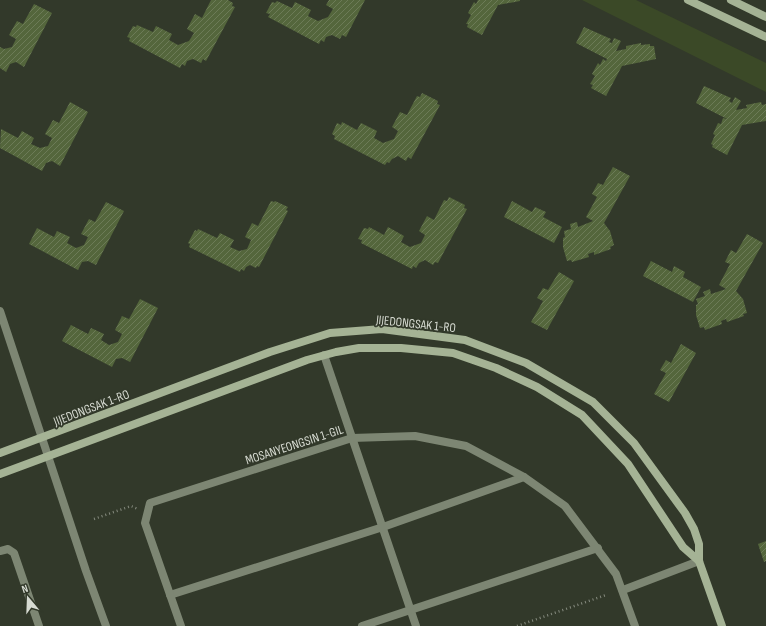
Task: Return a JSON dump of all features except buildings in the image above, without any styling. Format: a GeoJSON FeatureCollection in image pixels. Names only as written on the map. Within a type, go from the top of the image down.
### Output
{"type":"FeatureCollection","features":[{"type":"Feature","properties":{"kind":"street"},"geometry":{"type":"LineString","coordinates":[[688,0],[766,37]]}},
{"type":"Feature","properties":{"kind":"street"},"geometry":{"type":"LineString","coordinates":[[732,0],[766,17]]}},
{"type":"Feature","properties":{"kind":"street"},"geometry":{"type":"LineString","coordinates":[[0,311],[86,571],[106,626]]}},
{"type":"Feature","properties":{"kind":"street","name":"JIJEDONGSAK 1-RO"},"geometry":{"type":"LineString","coordinates":[[0,453],[270,352],[330,333],[382,329],[465,340],[526,363],[593,402],[634,443],[685,513],[694,529],[699,544],[699,562],[722,626]]}},
{"type":"Feature","properties":{"kind":"street","name":"JIJEDONGSAK 1-RO"},"geometry":{"type":"LineString","coordinates":[[0,474],[324,355],[359,348],[401,348],[453,353],[496,368],[537,387],[588,420],[628,464],[683,547],[699,562]]}},
{"type":"Feature","properties":{"kind":"street"},"geometry":{"type":"LineString","coordinates":[[324,355],[416,626]]}},
{"type":"Feature","properties":{"kind":"street","name":"MOSANYEONGSIN 1-GIL"},"geometry":{"type":"LineString","coordinates":[[148,512],[150,503],[352,438],[415,436],[466,446],[524,477],[565,506],[616,574],[635,626]]}},
{"type":"Feature","properties":{"kind":"street"},"geometry":{"type":"LineString","coordinates":[[170,595],[383,527],[524,477]]}},
{"type":"Feature","properties":{"kind":"street"},"geometry":{"type":"LineString","coordinates":[[148,512],[145,523],[181,626]]}},
{"type":"Feature","properties":{"kind":"street"},"geometry":{"type":"LineString","coordinates":[[362,626],[598,548]]}},
{"type":"Feature","properties":{"kind":"street"},"geometry":{"type":"LineString","coordinates":[[0,551],[8,549],[14,553],[39,626]]}},
{"type":"Feature","properties":{"kind":"street"},"geometry":{"type":"LineString","coordinates":[[623,590],[699,562]]}},
{"type":"Feature","properties":{"kind":"path"},"geometry":{"type":"LineString","coordinates":[[94,519],[131,506],[148,512]]}},
{"type":"Feature","properties":{"kind":"path"},"geometry":{"type":"LineString","coordinates":[[517,626],[606,595]]}},
{"type":"Feature","properties":{"kind":"green space"},"geometry":{"type":"Polygon","coordinates":[[[582,0],[636,0],[766,63],[766,92],[582,0]]]}}]}
